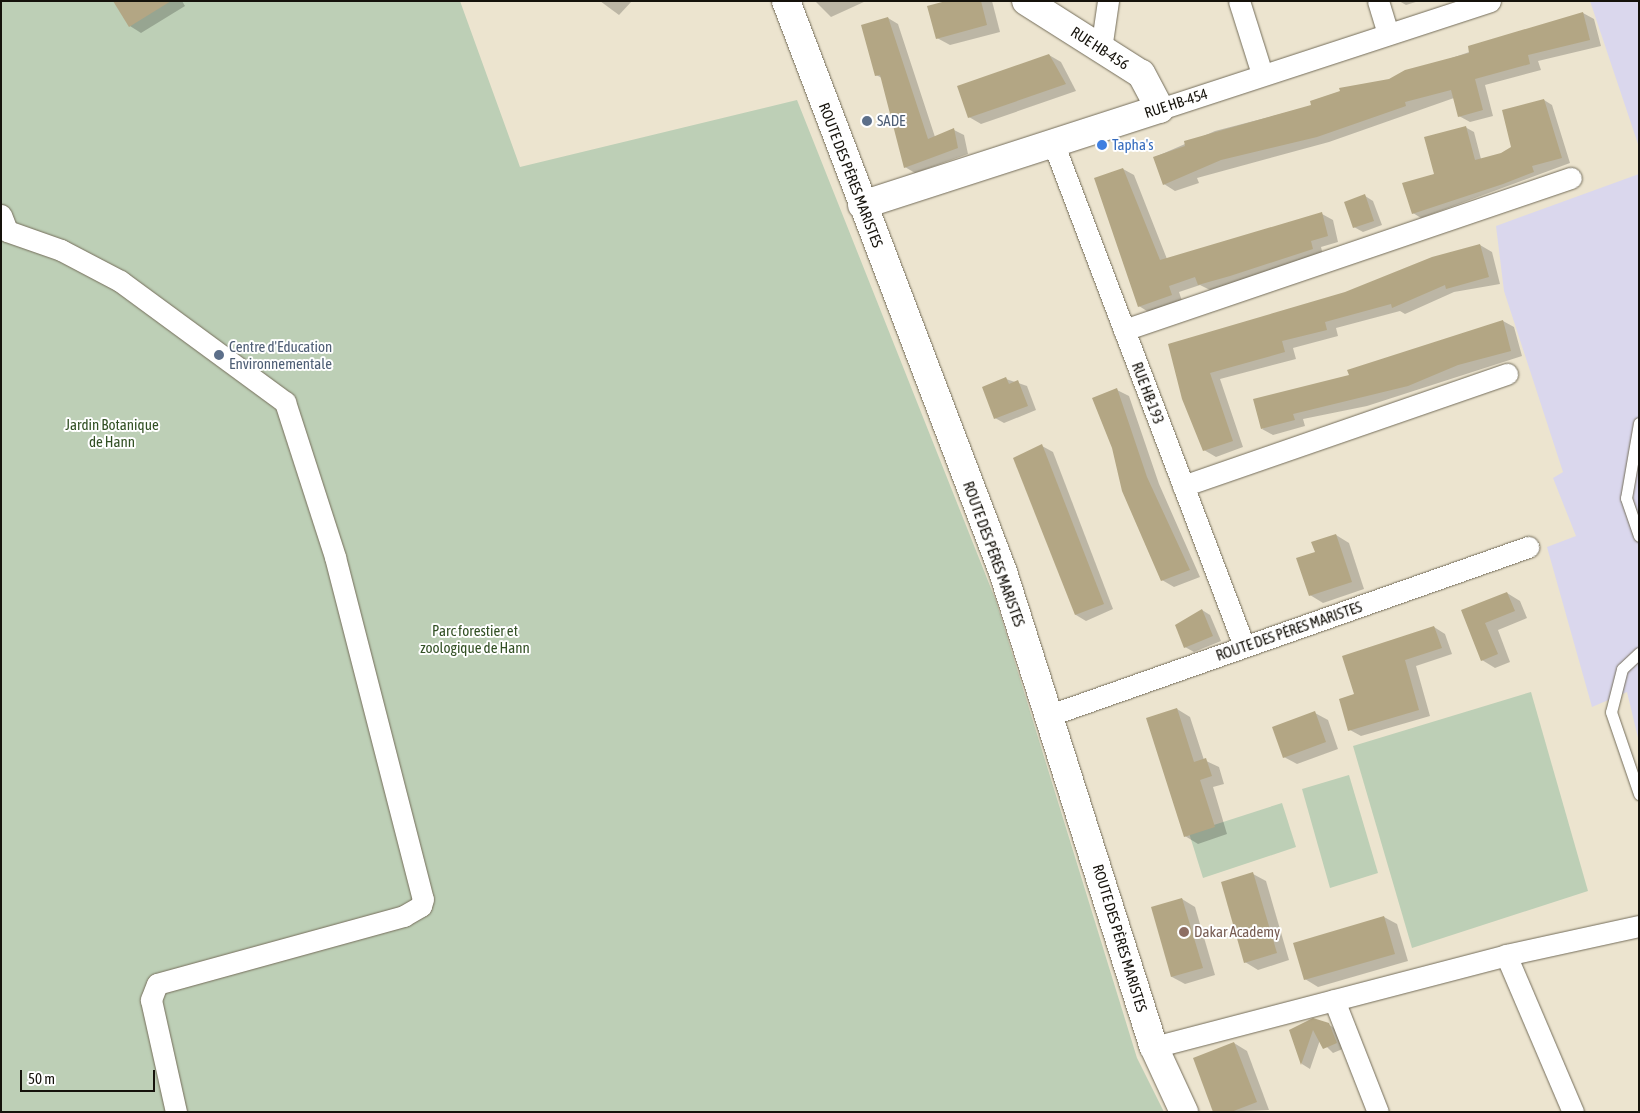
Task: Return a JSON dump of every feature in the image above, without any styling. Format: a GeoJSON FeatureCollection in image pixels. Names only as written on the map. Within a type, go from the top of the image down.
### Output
{"type":"FeatureCollection","features":[{"type":"Feature","properties":{"kind":"street","name":"ROUTE DES PÈRES MARISTES"},"geometry":{"type":"LineString","coordinates":[[786,1],[1002,572],[1050,715],[1154,1046],[1184,1112]]}},
{"type":"Feature","properties":{"kind":"street","name":"RUE HB-456"},"geometry":{"type":"LineString","coordinates":[[1026,1],[1140,74],[1160,109]]}},
{"type":"Feature","properties":{"kind":"street"},"geometry":{"type":"LineString","coordinates":[[1101,49],[1108,1]]}},
{"type":"Feature","properties":{"kind":"street"},"geometry":{"type":"LineString","coordinates":[[1239,1],[1262,74]]}},
{"type":"Feature","properties":{"kind":"street"},"geometry":{"type":"LineString","coordinates":[[1378,1],[1388,34]]}},
{"type":"Feature","properties":{"kind":"street","name":"RUE HB-454"},"geometry":{"type":"LineString","coordinates":[[862,205],[1052,140],[1160,109],[1485,2]]}},
{"type":"Feature","properties":{"kind":"street","name":"RUE HB-193"},"geometry":{"type":"LineString","coordinates":[[1052,140],[1244,646]]}},
{"type":"Feature","properties":{"kind":"street"},"geometry":{"type":"LineString","coordinates":[[1124,330],[1571,178]]}},
{"type":"Feature","properties":{"kind":"street"},"geometry":{"type":"LineString","coordinates":[[3,226],[61,250],[120,281],[285,402],[340,576],[423,899],[421,906],[404,916],[157,984],[151,1000],[176,1112]]}},
{"type":"Feature","properties":{"kind":"street"},"geometry":{"type":"LineString","coordinates":[[1183,486],[1507,374]]}},
{"type":"Feature","properties":{"kind":"street","name":"ROUTE DES PÈRES MARISTES"},"geometry":{"type":"LineString","coordinates":[[1050,715],[1528,547]]}},
{"type":"Feature","properties":{"kind":"street"},"geometry":{"type":"LineString","coordinates":[[1154,1046],[1506,955],[1639,926]]}},
{"type":"Feature","properties":{"kind":"street"},"geometry":{"type":"LineString","coordinates":[[1506,955],[1573,1112]]}},
{"type":"Feature","properties":{"kind":"street"},"geometry":{"type":"LineString","coordinates":[[1334,1000],[1378,1112]]}},
{"type":"Feature","properties":{"kind":"lane"},"geometry":{"type":"LineString","coordinates":[[1639,422],[1626,498],[1639,536]]}},
{"type":"Feature","properties":{"kind":"lane"},"geometry":{"type":"LineString","coordinates":[[1639,653],[1622,669],[1611,712],[1639,794]]}},
{"type":"Feature","properties":{"kind":"shaded area"},"geometry":{"type":"Polygon","coordinates":[[[1590,1],[1639,1],[1639,147],[1590,1]]]}},
{"type":"Feature","properties":{"kind":"shaded area"},"geometry":{"type":"Polygon","coordinates":[[[1639,174],[1639,742],[1627,692],[1592,707],[1547,547],[1576,536],[1553,478],[1563,472],[1504,291],[1496,226],[1639,174]]]}},
{"type":"Feature","properties":{"kind":"green space","name":"Parc forestier et zoologique de Hann"},"geometry":{"type":"Polygon","coordinates":[[[1,1],[460,1],[520,167],[797,100],[996,601],[1137,1058],[1164,1112],[1,1112],[1,1]]]}},
{"type":"Feature","properties":{"kind":"green space"},"geometry":{"type":"Polygon","coordinates":[[[1531,692],[1588,891],[1412,948],[1353,746],[1531,692]]]}},
{"type":"Feature","properties":{"kind":"green space"},"geometry":{"type":"Polygon","coordinates":[[[1349,775],[1378,873],[1330,888],[1302,789],[1349,775]]]}},
{"type":"Feature","properties":{"kind":"green space"},"geometry":{"type":"Polygon","coordinates":[[[1282,803],[1296,847],[1203,878],[1189,833],[1282,803]]]}},
{"type":"Feature","properties":{"kind":"building"},"geometry":{"type":"Polygon","coordinates":[[[113,1],[171,1],[129,27],[113,1]]]}},
{"type":"Feature","properties":{"kind":"building"},"geometry":{"type":"Polygon","coordinates":[[[946,1],[981,1],[987,25],[936,39],[927,6],[946,1]]]}},
{"type":"Feature","properties":{"kind":"building"},"geometry":{"type":"Polygon","coordinates":[[[1583,12],[1590,40],[1528,55],[1530,64],[1475,79],[1483,110],[1458,117],[1451,90],[1405,102],[1406,106],[1317,137],[1221,160],[1163,185],[1153,157],[1185,146],[1184,141],[1311,105],[1310,101],[1340,91],[1339,88],[1389,79],[1405,70],[1469,53],[1468,46],[1583,12]]]}},
{"type":"Feature","properties":{"kind":"building"},"geometry":{"type":"Polygon","coordinates":[[[888,17],[928,139],[954,128],[958,148],[904,168],[880,75],[875,76],[861,25],[888,17]]]}},
{"type":"Feature","properties":{"kind":"building"},"geometry":{"type":"Polygon","coordinates":[[[1049,54],[1066,84],[968,118],[957,86],[1049,54]]]}},
{"type":"Feature","properties":{"kind":"building"},"geometry":{"type":"Polygon","coordinates":[[[1544,99],[1562,158],[1532,166],[1534,172],[1503,184],[1412,214],[1402,183],[1434,174],[1424,137],[1466,126],[1475,160],[1501,153],[1511,147],[1502,110],[1544,99]]]}},
{"type":"Feature","properties":{"kind":"building"},"geometry":{"type":"Polygon","coordinates":[[[1123,168],[1160,260],[1322,212],[1328,236],[1311,241],[1313,249],[1230,276],[1198,285],[1195,277],[1169,286],[1172,295],[1138,307],[1094,178],[1123,168]]]}},
{"type":"Feature","properties":{"kind":"building"},"geometry":{"type":"Polygon","coordinates":[[[1365,194],[1374,221],[1353,228],[1344,202],[1365,194]]]}},
{"type":"Feature","properties":{"kind":"building"},"geometry":{"type":"Polygon","coordinates":[[[1480,244],[1489,277],[1446,289],[1445,285],[1392,308],[1391,304],[1325,322],[1327,330],[1282,341],[1285,352],[1210,373],[1233,441],[1203,451],[1182,399],[1168,344],[1345,292],[1432,257],[1480,244]]]}},
{"type":"Feature","properties":{"kind":"building"},"geometry":{"type":"Polygon","coordinates":[[[1503,320],[1511,351],[1458,365],[1408,386],[1293,414],[1295,420],[1261,429],[1253,399],[1349,375],[1347,370],[1503,320]]]}},
{"type":"Feature","properties":{"kind":"building"},"geometry":{"type":"Polygon","coordinates":[[[1006,377],[1009,384],[1018,380],[1028,406],[994,419],[982,387],[1006,377]]]}},
{"type":"Feature","properties":{"kind":"building"},"geometry":{"type":"Polygon","coordinates":[[[1117,388],[1147,477],[1190,570],[1161,581],[1122,491],[1112,448],[1092,398],[1117,388]]]}},
{"type":"Feature","properties":{"kind":"building"},"geometry":{"type":"Polygon","coordinates":[[[1042,444],[1104,604],[1075,615],[1013,458],[1042,444]]]}},
{"type":"Feature","properties":{"kind":"building"},"geometry":{"type":"Polygon","coordinates":[[[1336,534],[1352,582],[1309,596],[1296,558],[1315,552],[1311,542],[1336,534]]]}},
{"type":"Feature","properties":{"kind":"building"},"geometry":{"type":"Polygon","coordinates":[[[1507,592],[1515,611],[1485,623],[1498,654],[1481,661],[1461,610],[1507,592]]]}},
{"type":"Feature","properties":{"kind":"building"},"geometry":{"type":"Polygon","coordinates":[[[1202,609],[1213,636],[1184,648],[1175,625],[1202,609]]]}},
{"type":"Feature","properties":{"kind":"building"},"geometry":{"type":"Polygon","coordinates":[[[1434,626],[1442,648],[1405,660],[1419,710],[1348,731],[1339,699],[1354,694],[1342,656],[1434,626]]]}},
{"type":"Feature","properties":{"kind":"building"},"geometry":{"type":"Polygon","coordinates":[[[1177,708],[1194,762],[1206,758],[1212,776],[1200,780],[1215,827],[1184,837],[1146,718],[1177,708]]]}},
{"type":"Feature","properties":{"kind":"building"},"geometry":{"type":"Polygon","coordinates":[[[1315,711],[1326,742],[1283,758],[1272,727],[1315,711]]]}},
{"type":"Feature","properties":{"kind":"building"},"geometry":{"type":"Polygon","coordinates":[[[1253,872],[1277,953],[1244,963],[1221,882],[1253,872]]]}},
{"type":"Feature","properties":{"kind":"building"},"geometry":{"type":"Polygon","coordinates":[[[1182,898],[1203,968],[1171,977],[1151,907],[1182,898]]]}},
{"type":"Feature","properties":{"kind":"building"},"geometry":{"type":"Polygon","coordinates":[[[1384,916],[1395,954],[1304,980],[1293,943],[1384,916]]]}},
{"type":"Feature","properties":{"kind":"building"},"geometry":{"type":"Polygon","coordinates":[[[1313,1018],[1329,1023],[1337,1043],[1323,1049],[1313,1030],[1301,1065],[1289,1030],[1313,1018]]]}},
{"type":"Feature","properties":{"kind":"building"},"geometry":{"type":"Polygon","coordinates":[[[1234,1042],[1257,1102],[1231,1112],[1213,1112],[1193,1058],[1234,1042]]]}},
{"type":"Feature","properties":{"kind":"place","name":"SADE"},"geometry":{"type":"Point","coordinates":[867,121]}},
{"type":"Feature","properties":{"kind":"place","name":"Tapha's"},"geometry":{"type":"Point","coordinates":[1102,145]}},
{"type":"Feature","properties":{"kind":"place","name":"Centre d'Education Environnementale"},"geometry":{"type":"Point","coordinates":[219,355]}},
{"type":"Feature","properties":{"kind":"place","name":"Dakar Academy"},"geometry":{"type":"Point","coordinates":[1184,932]}},
{"type":"Feature","properties":{"kind":"park label","name":"Jardin Botanique de Hann"},"geometry":{"type":"Point","coordinates":[112,432]}}]}
